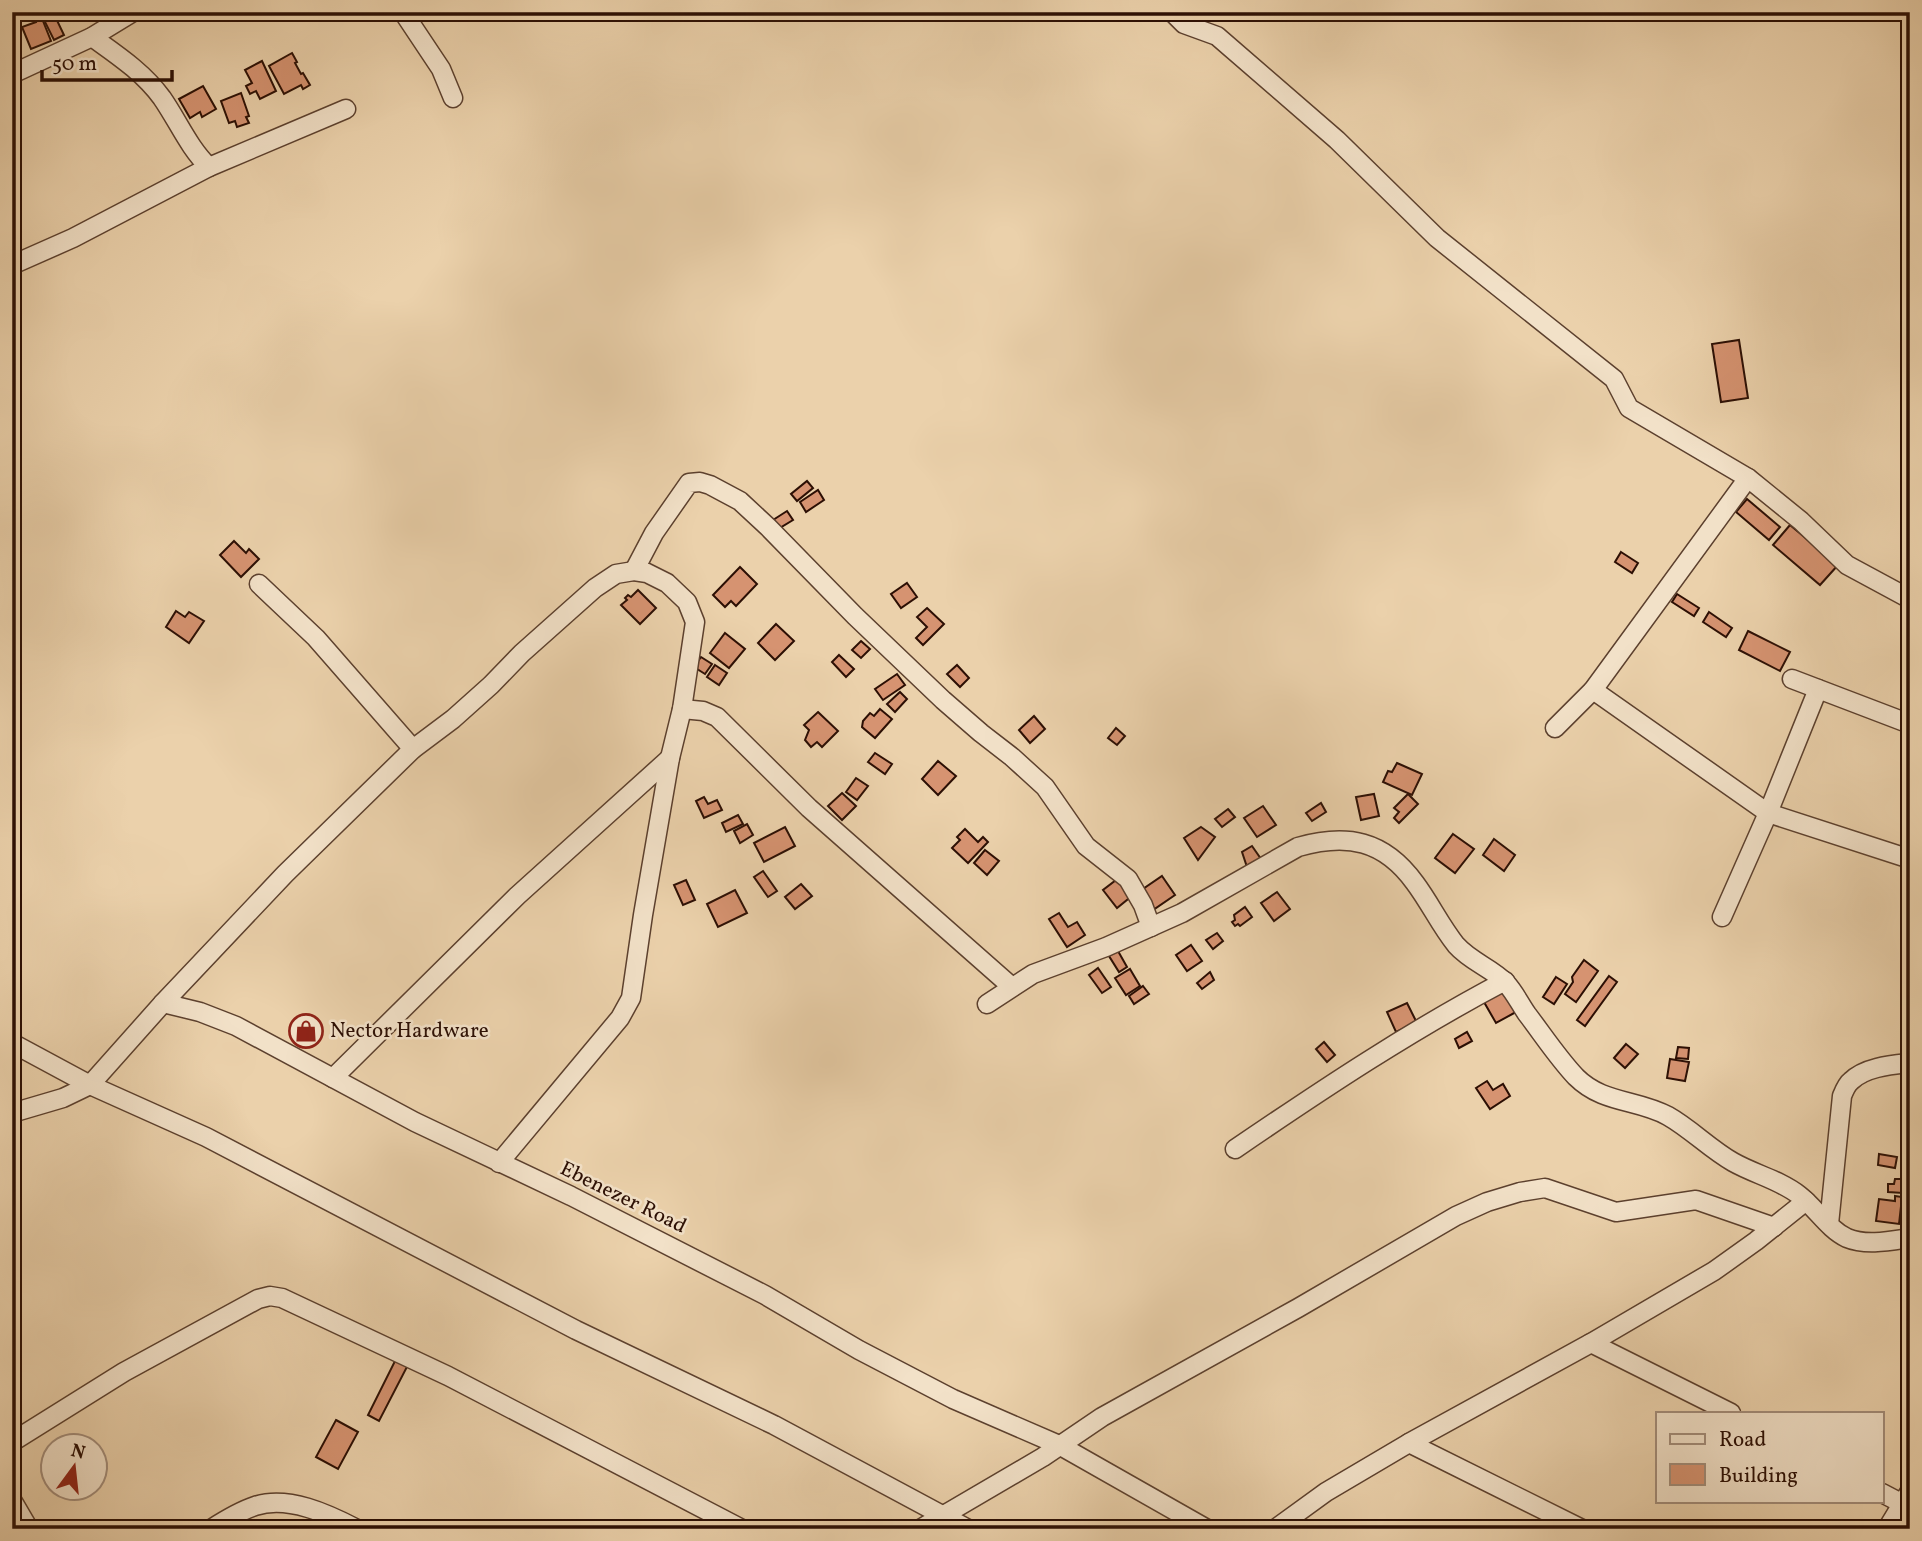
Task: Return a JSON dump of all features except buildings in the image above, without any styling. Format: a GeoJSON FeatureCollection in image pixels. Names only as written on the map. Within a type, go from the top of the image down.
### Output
{"type":"FeatureCollection","features":[{"type":"Feature","properties":{"kind":"street"},"geometry":{"type":"LineString","coordinates":[[12,74],[92,37],[133,12]]}},
{"type":"Feature","properties":{"kind":"street"},"geometry":{"type":"LineString","coordinates":[[403,12],[441,69],[453,98]]}},
{"type":"Feature","properties":{"kind":"street"},"geometry":{"type":"LineString","coordinates":[[1172,12],[1184,24],[1217,36],[1338,140],[1437,238],[1614,379],[1629,408],[1748,478],[1801,521],[1847,565],[1910,599]]}},
{"type":"Feature","properties":{"kind":"street"},"geometry":{"type":"LineString","coordinates":[[92,37],[139,71],[161,97],[198,157],[209,167]]}},
{"type":"Feature","properties":{"kind":"street"},"geometry":{"type":"LineString","coordinates":[[12,265],[209,167],[346,109]]}},
{"type":"Feature","properties":{"kind":"street"},"geometry":{"type":"LineString","coordinates":[[1555,728],[1593,690],[1748,478]]}},
{"type":"Feature","properties":{"kind":"street"},"geometry":{"type":"LineString","coordinates":[[634,571],[654,533],[689,483],[701,482],[710,485],[740,501],[943,700],[1045,787],[1086,846],[1128,878],[1151,926]]}},
{"type":"Feature","properties":{"kind":"street"},"geometry":{"type":"LineString","coordinates":[[12,1113],[63,1098],[90,1085],[285,874],[413,748],[472,702],[595,588],[616,574],[634,571],[648,573],[667,583],[687,602],[695,621],[631,998],[620,1018],[499,1163]]}},
{"type":"Feature","properties":{"kind":"street"},"geometry":{"type":"LineString","coordinates":[[259,584],[316,638],[413,748]]}},
{"type":"Feature","properties":{"kind":"street"},"geometry":{"type":"LineString","coordinates":[[1792,679],[1910,724]]}},
{"type":"Feature","properties":{"kind":"street"},"geometry":{"type":"LineString","coordinates":[[1722,917],[1818,689]]}},
{"type":"Feature","properties":{"kind":"street"},"geometry":{"type":"LineString","coordinates":[[1593,690],[1768,813],[1910,859]]}},
{"type":"Feature","properties":{"kind":"street"},"geometry":{"type":"LineString","coordinates":[[682,709],[703,711],[717,717],[809,808],[1012,986]]}},
{"type":"Feature","properties":{"kind":"street"},"geometry":{"type":"LineString","coordinates":[[333,1078],[517,896],[670,758]]}},
{"type":"Feature","properties":{"kind":"street"},"geometry":{"type":"LineString","coordinates":[[987,1004],[1033,974],[1095,952],[1182,914],[1298,847],[1337,840],[1363,842],[1383,852],[1415,881],[1457,946],[1468,957],[1505,981],[1563,1061],[1590,1089],[1613,1099],[1665,1114],[1732,1161],[1798,1194],[1847,1238],[1871,1242],[1910,1238]]}},
{"type":"Feature","properties":{"kind":"street"},"geometry":{"type":"LineString","coordinates":[[1235,1149],[1399,1041],[1449,1010],[1505,981]]}},
{"type":"Feature","properties":{"kind":"street","name":"Ebenezer Road"},"geometry":{"type":"LineString","coordinates":[[163,1003],[200,1012],[236,1026],[415,1122],[570,1196],[765,1295],[859,1350],[953,1398],[1059,1445],[1207,1529]]}},
{"type":"Feature","properties":{"kind":"street"},"geometry":{"type":"LineString","coordinates":[[12,1043],[90,1085],[206,1137],[576,1330],[774,1425],[966,1528]]}},
{"type":"Feature","properties":{"kind":"street"},"geometry":{"type":"LineString","coordinates":[[1829,1224],[1842,1096],[1851,1081],[1867,1072],[1910,1063]]}},
{"type":"Feature","properties":{"kind":"street"},"geometry":{"type":"LineString","coordinates":[[920,1529],[1043,1457],[1102,1417],[1456,1216],[1498,1199],[1545,1188],[1616,1212],[1696,1200],[1774,1227]]}},
{"type":"Feature","properties":{"kind":"street"},"geometry":{"type":"LineString","coordinates":[[1275,1529],[1326,1492],[1409,1443],[1591,1343],[1714,1271],[1806,1202]]}},
{"type":"Feature","properties":{"kind":"street"},"geometry":{"type":"LineString","coordinates":[[12,1442],[124,1372],[258,1299],[270,1296],[282,1298],[448,1377],[742,1529]]}},
{"type":"Feature","properties":{"kind":"street"},"geometry":{"type":"LineString","coordinates":[[1591,1343],[1729,1412]]}},
{"type":"Feature","properties":{"kind":"street"},"geometry":{"type":"LineString","coordinates":[[1409,1443],[1582,1529]]}},
{"type":"Feature","properties":{"kind":"street"},"geometry":{"type":"LineString","coordinates":[[1884,1493],[1906,1498],[1887,1529]]}},
{"type":"Feature","properties":{"kind":"street"},"geometry":{"type":"LineString","coordinates":[[12,1500],[29,1529]]}},
{"type":"Feature","properties":{"kind":"street"},"geometry":{"type":"LineString","coordinates":[[211,1529],[256,1505],[274,1502],[313,1510],[357,1529]]}},
{"type":"Feature","properties":{"kind":"place","name":"Nector Hardware"},"geometry":{"type":"Point","coordinates":[306,1031]}}]}
